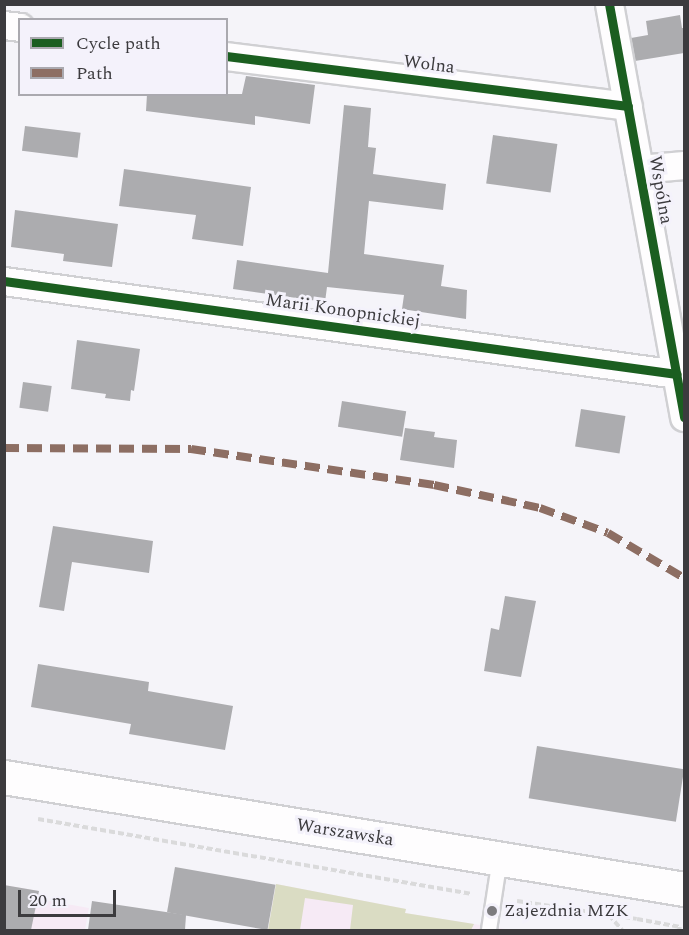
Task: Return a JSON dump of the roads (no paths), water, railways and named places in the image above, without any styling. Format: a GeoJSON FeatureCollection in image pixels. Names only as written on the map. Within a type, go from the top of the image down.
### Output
{"type":"FeatureCollection","features":[{"type":"Feature","properties":{"kind":"main road","name":"Warszawska"},"geometry":{"type":"LineString","coordinates":[[4,777],[684,889]]}},
{"type":"Feature","properties":{"kind":"street","name":"Wspólna"},"geometry":{"type":"LineString","coordinates":[[609,4],[684,415]]}},
{"type":"Feature","properties":{"kind":"street","name":"Wolna"},"geometry":{"type":"LineString","coordinates":[[228,56],[628,106]]}},
{"type":"Feature","properties":{"kind":"street"},"geometry":{"type":"LineString","coordinates":[[639,169],[684,165]]}},
{"type":"Feature","properties":{"kind":"street","name":"Marii Konopnickiej"},"geometry":{"type":"LineString","coordinates":[[4,281],[677,374]]}},
{"type":"Feature","properties":{"kind":"lane"},"geometry":{"type":"LineString","coordinates":[[489,929],[500,858]]}},
{"type":"Feature","properties":{"kind":"place","name":"Zajezdnia MZK"},"geometry":{"type":"Point","coordinates":[492,911]}}]}
